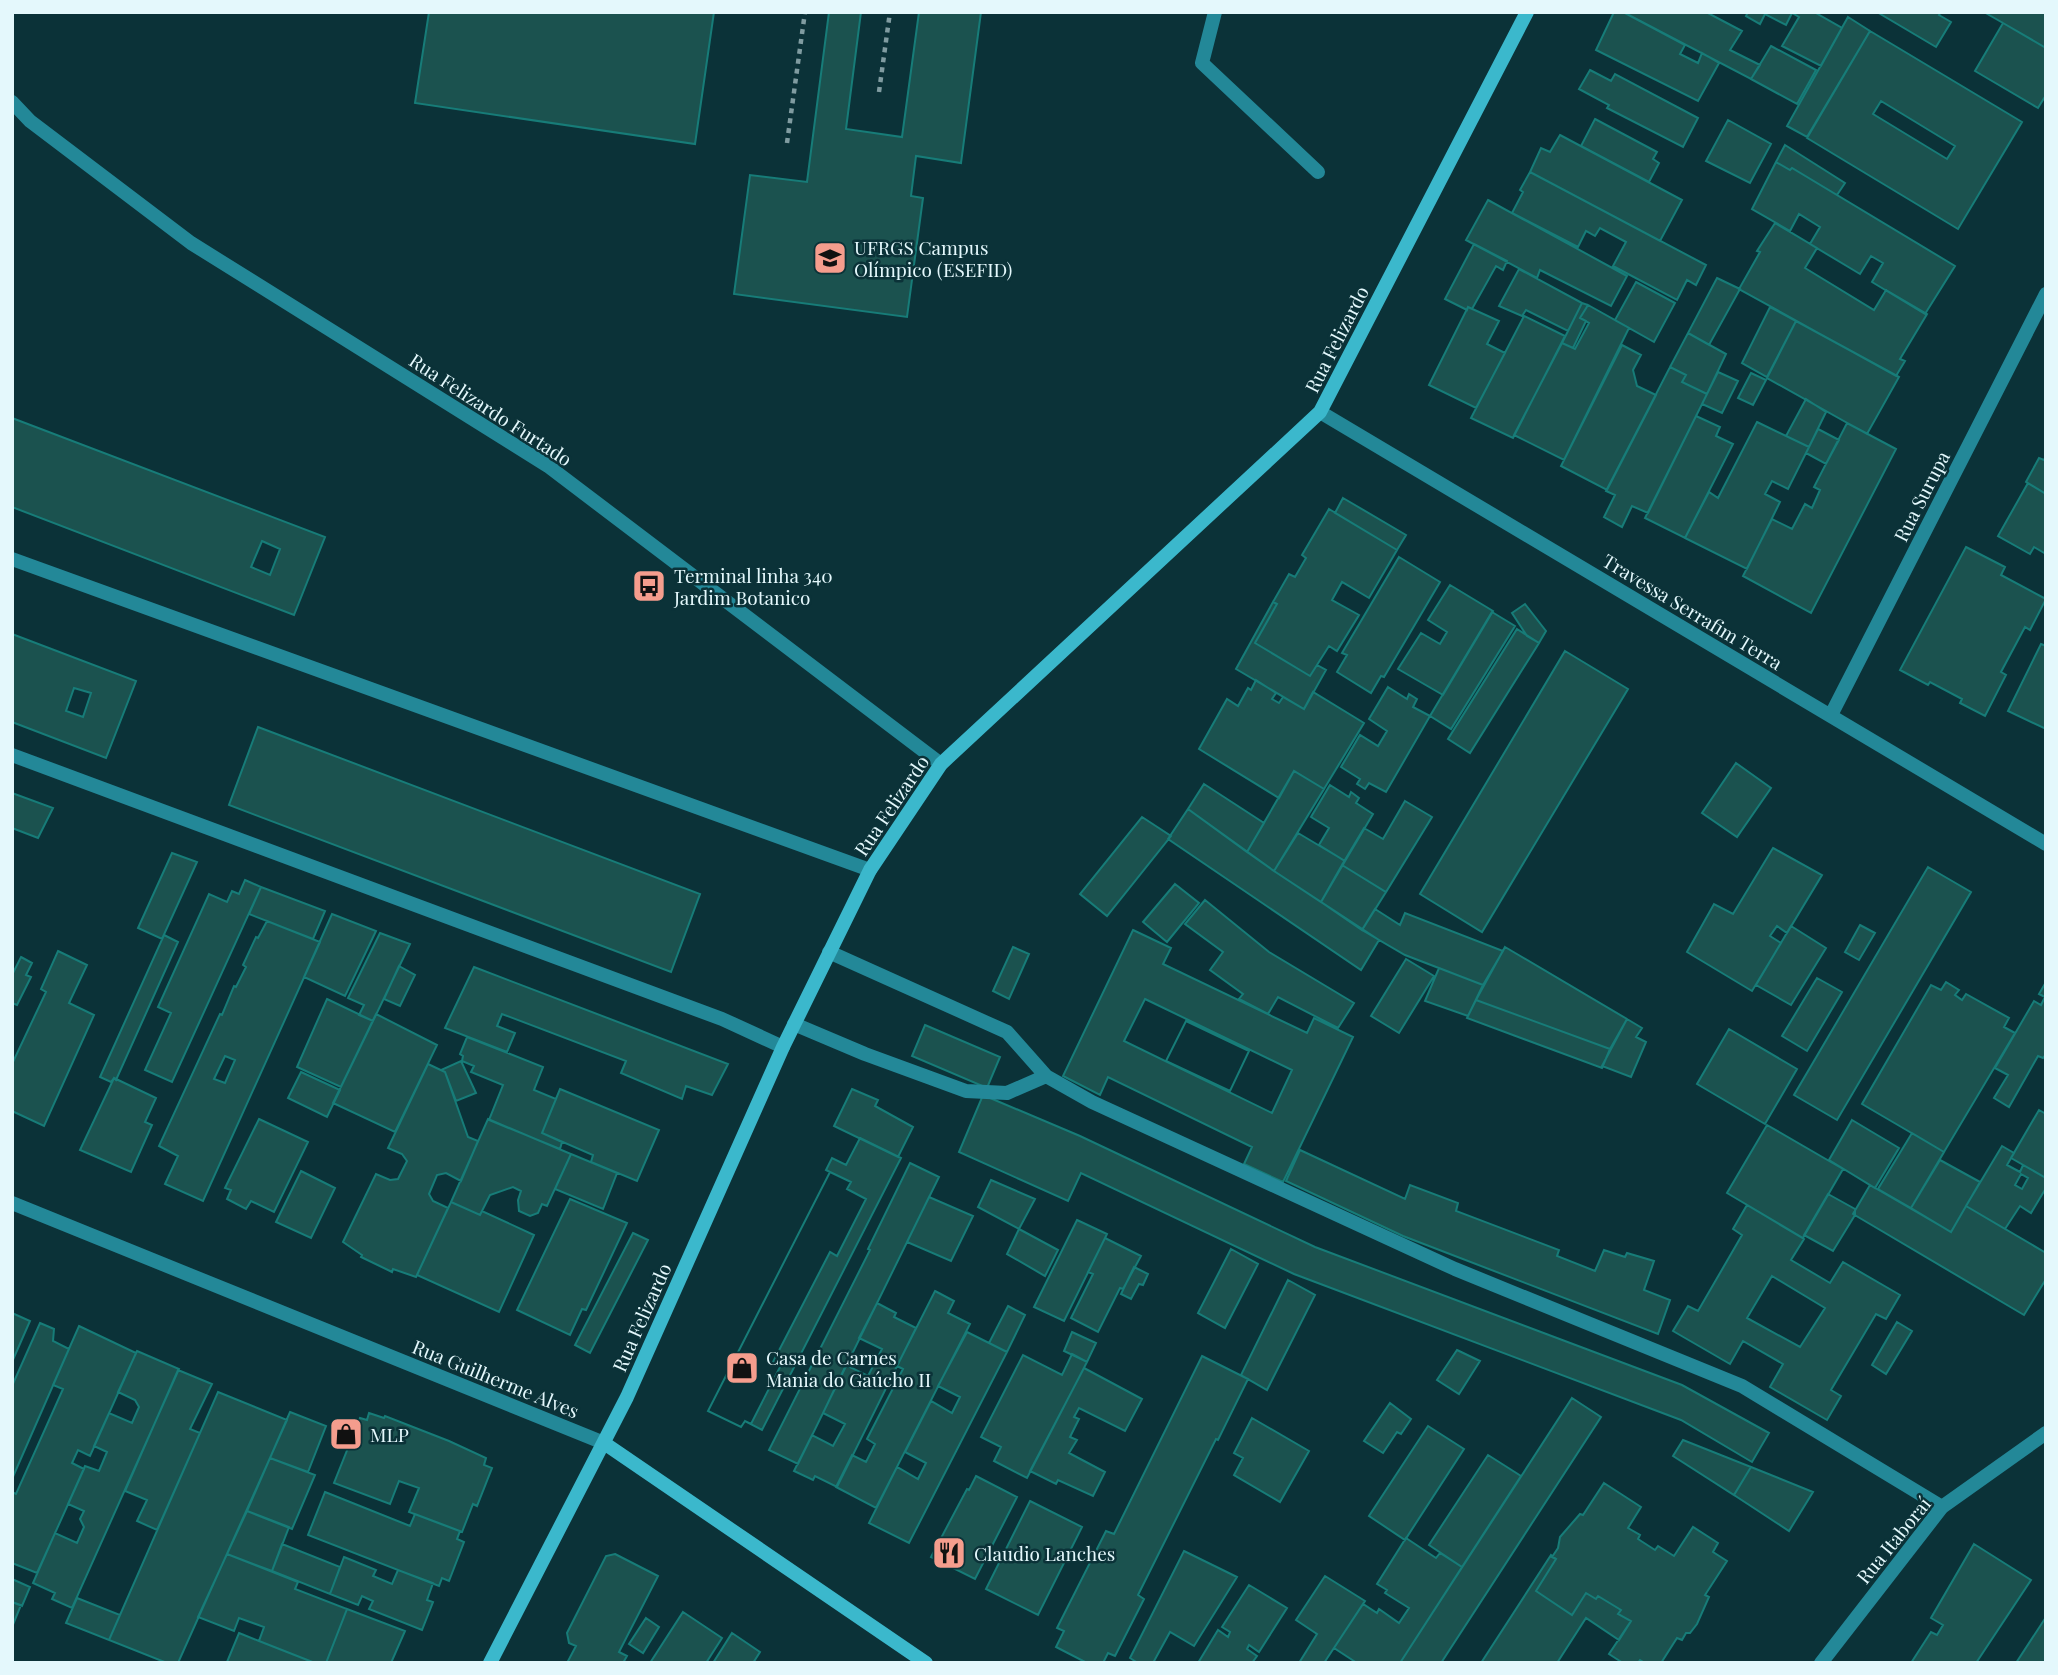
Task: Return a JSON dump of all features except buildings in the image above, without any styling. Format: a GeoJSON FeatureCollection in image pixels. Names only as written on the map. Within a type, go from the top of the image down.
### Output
{"type":"FeatureCollection","features":[{"type":"Feature","properties":{"kind":"main road","name":"Rua Felizardo"},"geometry":{"type":"LineString","coordinates":[[490,1663],[632,1385],[783,1047],[870,870],[940,764],[1320,412],[1527,12]]}},
{"type":"Feature","properties":{"kind":"main road","name":"Rua Guilherme Alves"},"geometry":{"type":"LineString","coordinates":[[604,1443],[926,1663]]}},
{"type":"Feature","properties":{"kind":"street"},"geometry":{"type":"LineString","coordinates":[[1215,12],[1202,63],[1318,172]]}},
{"type":"Feature","properties":{"kind":"street","name":"Rua Felizardo Furtado"},"geometry":{"type":"LineString","coordinates":[[12,102],[30,121],[191,243],[548,466],[940,764]]}},
{"type":"Feature","properties":{"kind":"street","name":"Rua Surupa"},"geometry":{"type":"LineString","coordinates":[[1831,715],[2046,294]]}},
{"type":"Feature","properties":{"kind":"street","name":"Travessa Serrafim Terra"},"geometry":{"type":"LineString","coordinates":[[1320,412],[2046,844]]}},
{"type":"Feature","properties":{"kind":"street"},"geometry":{"type":"LineString","coordinates":[[12,559],[870,870]]}},
{"type":"Feature","properties":{"kind":"street"},"geometry":{"type":"LineString","coordinates":[[12,755],[722,1019],[783,1047]]}},
{"type":"Feature","properties":{"kind":"street"},"geometry":{"type":"LineString","coordinates":[[830,952],[1007,1032],[1046,1076],[1092,1101],[1455,1269],[1742,1386],[1942,1507]]}},
{"type":"Feature","properties":{"kind":"street"},"geometry":{"type":"LineString","coordinates":[[794,1024],[865,1054],[966,1091],[1007,1093],[1046,1076]]}},
{"type":"Feature","properties":{"kind":"street","name":"Rua Guilherme Alves"},"geometry":{"type":"LineString","coordinates":[[12,1203],[604,1443]]}},
{"type":"Feature","properties":{"kind":"street","name":"Rua Itaboraí"},"geometry":{"type":"LineString","coordinates":[[1821,1663],[1942,1507],[2046,1433]]}},
{"type":"Feature","properties":{"kind":"path"},"geometry":{"type":"LineString","coordinates":[[786,143],[804,12]]}},
{"type":"Feature","properties":{"kind":"path"},"geometry":{"type":"LineString","coordinates":[[879,92],[890,12]]}},
{"type":"Feature","properties":{"kind":"place","name":"UFRGS Campus Olímpico (ESEFID)"},"geometry":{"type":"Point","coordinates":[830,258]}},
{"type":"Feature","properties":{"kind":"place","name":"Terminal linha 340 Jardim Botanico"},"geometry":{"type":"Point","coordinates":[649,586]}},
{"type":"Feature","properties":{"kind":"place","name":"Casa de Carnes Mania do Gaúcho II"},"geometry":{"type":"Point","coordinates":[742,1368]}},
{"type":"Feature","properties":{"kind":"place","name":"MLP"},"geometry":{"type":"Point","coordinates":[346,1434]}},
{"type":"Feature","properties":{"kind":"place","name":"Claudio Lanches"},"geometry":{"type":"Point","coordinates":[949,1553]}}]}
